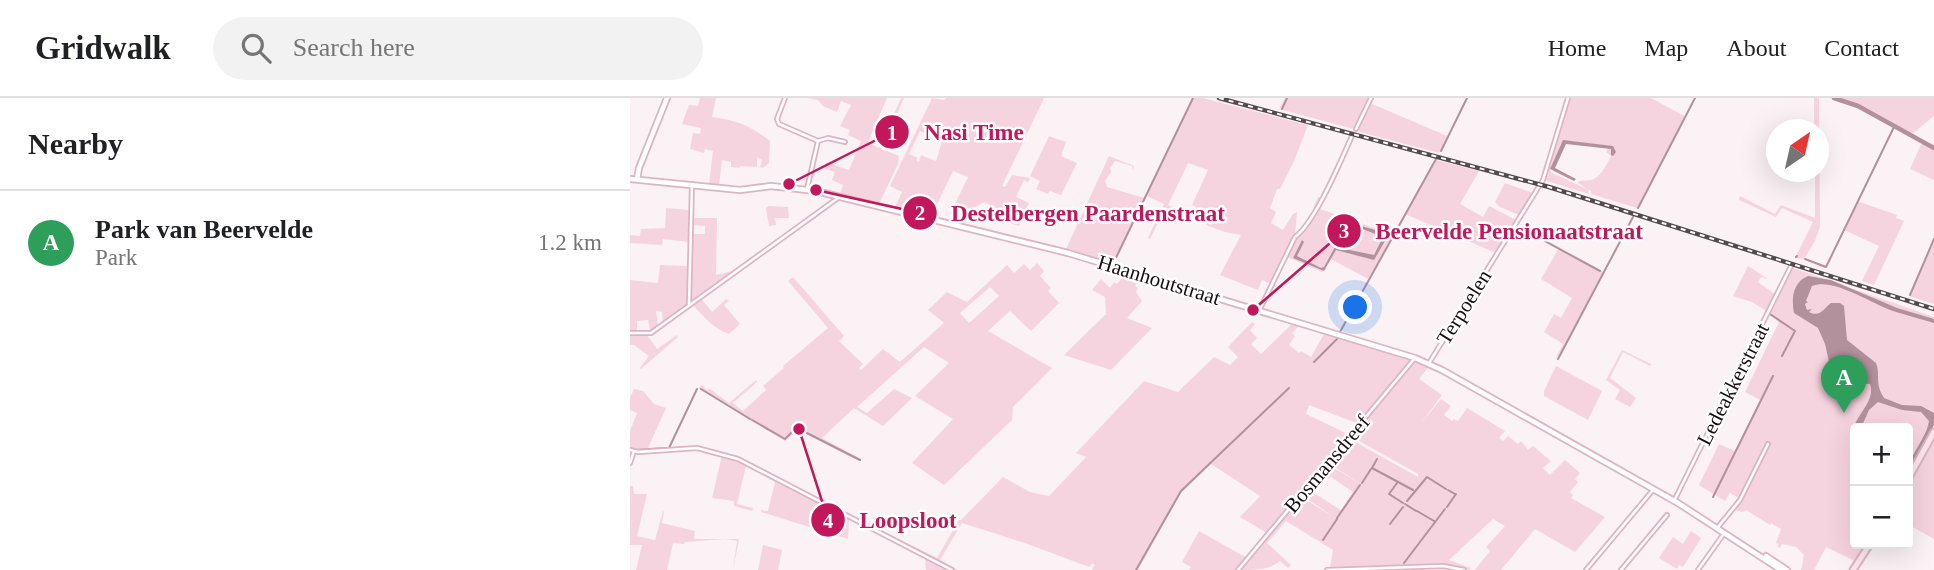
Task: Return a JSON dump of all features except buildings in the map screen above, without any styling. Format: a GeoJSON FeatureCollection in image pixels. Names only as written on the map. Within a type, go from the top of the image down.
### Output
{"type":"FeatureCollection","features":[{"type":"Feature","properties":{"kind":"main road"},"geometry":{"type":"LineString","coordinates":[[1913,470],[1934,432]]}},
{"type":"Feature","properties":{"kind":"main road"},"geometry":{"type":"LineString","coordinates":[[1853,570],[1867,549]]}},
{"type":"Feature","properties":{"kind":"street"},"geometry":{"type":"LineString","coordinates":[[637,179],[667,98]]}},
{"type":"Feature","properties":{"kind":"street"},"geometry":{"type":"LineString","coordinates":[[785,98],[777,122],[818,141],[828,138],[845,142]]}},
{"type":"Feature","properties":{"kind":"street"},"geometry":{"type":"LineString","coordinates":[[1356,129],[1371,98]]}},
{"type":"Feature","properties":{"kind":"street","name":"Terpoelen"},"geometry":{"type":"LineString","coordinates":[[1429,364],[1543,180],[1568,98]]}},
{"type":"Feature","properties":{"kind":"street"},"geometry":{"type":"LineString","coordinates":[[1259,311],[1295,237],[1303,232],[1352,136]]}},
{"type":"Feature","properties":{"kind":"street"},"geometry":{"type":"LineString","coordinates":[[807,189],[818,141]]}},
{"type":"Feature","properties":{"kind":"street","name":"Haanhoutstraat"},"geometry":{"type":"LineString","coordinates":[[630,179],[740,190],[771,186],[807,189],[841,196],[1068,253],[1415,358],[1674,500],[1718,527]]}},
{"type":"Feature","properties":{"kind":"street"},"geometry":{"type":"LineString","coordinates":[[690,304],[692,184]]}},
{"type":"Feature","properties":{"kind":"street"},"geometry":{"type":"LineString","coordinates":[[630,333],[649,334],[841,196]]}},
{"type":"Feature","properties":{"kind":"street","name":"Ledeakkerstraat"},"geometry":{"type":"LineString","coordinates":[[1674,500],[1791,266]]}},
{"type":"Feature","properties":{"kind":"street","name":"Bosmansdreef"},"geometry":{"type":"LineString","coordinates":[[1238,570],[1415,358]]}},
{"type":"Feature","properties":{"kind":"street"},"geometry":{"type":"LineString","coordinates":[[1718,527],[1740,499],[1768,444]]}},
{"type":"Feature","properties":{"kind":"street"},"geometry":{"type":"LineString","coordinates":[[630,463],[632,451],[697,448],[738,459],[952,570]]}},
{"type":"Feature","properties":{"kind":"street"},"geometry":{"type":"LineString","coordinates":[[1586,570],[1653,490]]}},
{"type":"Feature","properties":{"kind":"street"},"geometry":{"type":"LineString","coordinates":[[1621,570],[1667,515]]}},
{"type":"Feature","properties":{"kind":"street"},"geometry":{"type":"LineString","coordinates":[[1718,527],[1781,570]]}},
{"type":"Feature","properties":{"kind":"street"},"geometry":{"type":"LineString","coordinates":[[1718,527],[1787,570]]}},
{"type":"Feature","properties":{"kind":"street"},"geometry":{"type":"LineString","coordinates":[[1698,570],[1725,532]]}},
{"type":"Feature","properties":{"kind":"street"},"geometry":{"type":"LineString","coordinates":[[1326,570],[1443,566],[1464,570]]}},
{"type":"Feature","properties":{"kind":"shaded area"},"geometry":{"type":"Polygon","coordinates":[[[700,98],[716,98],[712,117],[743,124],[770,141],[769,163],[763,168],[760,167],[762,160],[757,157],[757,167],[740,168],[731,167],[731,162],[722,160],[719,185],[709,184],[713,151],[705,149],[704,153],[690,149],[693,133],[700,134],[701,128],[682,124],[689,105],[698,106],[700,98]]]}},
{"type":"Feature","properties":{"kind":"shaded area"},"geometry":{"type":"Polygon","coordinates":[[[807,98],[887,98],[868,142],[879,148],[901,98],[904,98],[882,149],[899,156],[898,164],[879,204],[840,194],[843,185],[832,180],[835,172],[825,169],[826,162],[849,170],[861,141],[848,135],[850,130],[840,126],[851,105],[841,101],[837,112],[823,106],[818,100],[807,98]]]}},
{"type":"Feature","properties":{"kind":"shaded area"},"geometry":{"type":"Polygon","coordinates":[[[932,98],[1044,98],[1002,186],[1005,187],[1012,175],[1030,178],[1028,182],[1024,180],[1016,197],[1029,203],[1019,226],[989,219],[995,207],[984,202],[972,209],[955,204],[968,177],[953,171],[931,217],[895,207],[902,192],[890,186],[932,98]],[[939,126],[934,137],[920,131],[909,154],[918,158],[916,160],[919,162],[921,155],[936,161],[946,128],[939,126]]]}},
{"type":"Feature","properties":{"kind":"shaded area"},"geometry":{"type":"Polygon","coordinates":[[[1193,98],[1203,98],[1308,125],[1294,161],[1280,189],[1277,189],[1270,208],[1276,212],[1271,223],[1283,230],[1297,212],[1295,235],[1271,284],[1262,280],[1258,290],[1220,275],[1241,235],[1206,225],[1213,222],[1207,218],[1203,219],[1206,213],[1192,205],[1208,170],[1188,163],[1168,205],[1187,215],[1185,219],[1165,209],[1150,239],[1148,238],[1164,204],[1147,196],[1113,264],[1066,249],[1109,156],[1134,166],[1133,170],[1132,166],[1115,161],[1105,181],[1107,187],[1144,198],[1193,98]]]}},
{"type":"Feature","properties":{"kind":"shaded area"},"geometry":{"type":"Polygon","coordinates":[[[1285,98],[1370,98],[1354,129],[1279,109],[1285,98]]]}},
{"type":"Feature","properties":{"kind":"shaded area"},"geometry":{"type":"Polygon","coordinates":[[[1569,98],[1651,98],[1686,117],[1637,208],[1591,194],[1588,189],[1589,194],[1544,180],[1549,172],[1569,98]],[[1568,141],[1561,144],[1550,170],[1587,189],[1577,182],[1594,179],[1600,174],[1611,156],[1606,152],[1609,146],[1568,141]]]}},
{"type":"Feature","properties":{"kind":"shaded area"},"geometry":{"type":"Polygon","coordinates":[[[1814,98],[1819,98],[1819,119],[1814,119],[1814,98]]]}},
{"type":"Feature","properties":{"kind":"shaded area"},"geometry":{"type":"Polygon","coordinates":[[[1839,98],[1934,98],[1934,116],[1912,134],[1866,108],[1839,98]]]}},
{"type":"Feature","properties":{"kind":"shaded area"},"geometry":{"type":"Polygon","coordinates":[[[1370,103],[1447,136],[1439,153],[1356,131],[1370,103]]]}},
{"type":"Feature","properties":{"kind":"shaded area"},"geometry":{"type":"Polygon","coordinates":[[[1049,136],[1066,142],[1061,156],[1077,163],[1061,195],[1036,189],[1040,181],[1030,176],[1049,136]]]}},
{"type":"Feature","properties":{"kind":"shaded area"},"geometry":{"type":"Polygon","coordinates":[[[1563,140],[1613,146],[1616,152],[1613,156],[1611,149],[1566,144],[1555,168],[1576,179],[1574,181],[1550,169],[1563,140]]]}},
{"type":"Feature","properties":{"kind":"shaded area"},"geometry":{"type":"Polygon","coordinates":[[[1923,140],[1934,145],[1934,180],[1910,169],[1923,140]]]}},
{"type":"Feature","properties":{"kind":"shaded area"},"geometry":{"type":"Polygon","coordinates":[[[1343,151],[1346,152],[1320,209],[1394,235],[1368,279],[1331,259],[1322,272],[1287,257],[1317,208],[1314,207],[1318,197],[1343,151]]]}},
{"type":"Feature","properties":{"kind":"shaded area"},"geometry":{"type":"Polygon","coordinates":[[[1436,160],[1479,171],[1460,204],[1483,217],[1489,206],[1516,220],[1496,253],[1405,214],[1436,160]]]}},
{"type":"Feature","properties":{"kind":"shaded area"},"geometry":{"type":"Polygon","coordinates":[[[1815,182],[1820,182],[1820,226],[1804,259],[1795,258],[1813,222],[1782,208],[1776,217],[1739,200],[1740,196],[1775,214],[1781,205],[1815,218],[1815,182]]]}},
{"type":"Feature","properties":{"kind":"shaded area"},"geometry":{"type":"Polygon","coordinates":[[[1505,183],[1533,193],[1519,215],[1495,202],[1505,183]]]}},
{"type":"Feature","properties":{"kind":"shaded area"},"geometry":{"type":"Polygon","coordinates":[[[1857,201],[1897,215],[1896,218],[1904,221],[1874,285],[1862,281],[1879,246],[1844,230],[1857,201]]]}},
{"type":"Feature","properties":{"kind":"shaded area"},"geometry":{"type":"Polygon","coordinates":[[[768,206],[788,207],[789,218],[775,218],[776,225],[769,226],[768,206]]]}},
{"type":"Feature","properties":{"kind":"shaded area"},"geometry":{"type":"Polygon","coordinates":[[[666,208],[690,210],[689,242],[663,239],[662,245],[630,243],[630,235],[640,236],[641,229],[665,228],[666,208]]]}},
{"type":"Feature","properties":{"kind":"shaded area"},"geometry":{"type":"Polygon","coordinates":[[[692,218],[717,218],[716,275],[732,271],[693,299],[692,234],[705,234],[705,226],[692,225],[692,218]]]}},
{"type":"Feature","properties":{"kind":"shaded area"},"geometry":{"type":"Polygon","coordinates":[[[1337,219],[1389,234],[1374,260],[1336,250],[1324,271],[1293,258],[1302,240],[1304,242],[1297,256],[1321,268],[1335,247],[1374,255],[1383,237],[1337,219]]]}},
{"type":"Feature","properties":{"kind":"shaded area"},"geometry":{"type":"Polygon","coordinates":[[[1934,237],[1934,304],[1909,296],[1934,237]]]}},
{"type":"Feature","properties":{"kind":"shaded area"},"geometry":{"type":"Polygon","coordinates":[[[1559,248],[1604,272],[1559,357],[1557,356],[1563,344],[1544,332],[1554,314],[1561,318],[1572,298],[1541,279],[1559,248]]]}},
{"type":"Feature","properties":{"kind":"shaded area"},"geometry":{"type":"Polygon","coordinates":[[[1037,263],[1044,271],[1040,276],[1051,288],[1048,291],[1059,303],[1031,331],[1010,311],[988,331],[1052,368],[1013,407],[1012,420],[944,485],[912,463],[953,419],[915,396],[949,363],[924,347],[857,407],[867,413],[894,389],[912,398],[883,426],[854,408],[822,438],[861,459],[859,461],[798,430],[785,441],[698,388],[702,385],[729,403],[756,380],[757,382],[733,403],[743,411],[766,390],[763,386],[784,368],[783,366],[828,328],[788,281],[793,277],[844,336],[839,341],[863,364],[859,368],[861,370],[883,349],[900,362],[944,323],[928,310],[947,292],[967,302],[1007,265],[1014,273],[1024,264],[1030,270],[1037,263]],[[990,287],[960,313],[969,323],[999,296],[990,287]]]}},
{"type":"Feature","properties":{"kind":"shaded area"},"geometry":{"type":"Polygon","coordinates":[[[660,265],[688,266],[688,303],[663,323],[662,312],[656,311],[658,326],[647,333],[650,329],[648,320],[637,321],[637,332],[630,332],[630,280],[658,283],[660,265]]]}},
{"type":"Feature","properties":{"kind":"shaded area"},"geometry":{"type":"Polygon","coordinates":[[[1748,266],[1768,279],[1761,277],[1758,282],[1776,295],[1768,312],[1752,302],[1733,296],[1748,266]]]}},
{"type":"Feature","properties":{"kind":"shaded area"},"geometry":{"type":"Polygon","coordinates":[[[1793,268],[1934,317],[1934,425],[1913,463],[1913,423],[1850,423],[1850,549],[1863,549],[1855,561],[1826,547],[1814,570],[1801,570],[1804,555],[1796,547],[1782,544],[1780,548],[1776,543],[1781,529],[1746,510],[1734,510],[1742,500],[1730,493],[1725,501],[1699,485],[1719,444],[1735,451],[1760,400],[1745,392],[1779,322],[1769,315],[1793,268]]]}},
{"type":"Feature","properties":{"kind":"shaded area"},"geometry":{"type":"Polygon","coordinates":[[[1127,272],[1142,277],[1135,286],[1142,301],[1127,318],[1152,328],[1111,370],[1064,355],[1106,314],[1105,297],[1092,290],[1101,279],[1110,288],[1127,272]]]}},
{"type":"Feature","properties":{"kind":"shaded area"},"geometry":{"type":"Polygon","coordinates":[[[1808,276],[1831,280],[1897,308],[1934,319],[1934,323],[1896,312],[1831,285],[1812,286],[1805,304],[1807,310],[1812,309],[1809,312],[1813,314],[1822,312],[1831,303],[1844,306],[1847,340],[1876,363],[1879,387],[1884,398],[1902,405],[1921,406],[1934,413],[1934,425],[1913,463],[1913,455],[1929,421],[1921,412],[1902,410],[1878,402],[1869,410],[1863,423],[1856,423],[1869,399],[1870,384],[1852,383],[1842,373],[1831,370],[1818,328],[1794,313],[1794,291],[1808,276]]]}},
{"type":"Feature","properties":{"kind":"shaded area"},"geometry":{"type":"Polygon","coordinates":[[[700,297],[712,312],[726,299],[729,301],[724,305],[740,324],[729,334],[719,329],[692,304],[700,297]]]}},
{"type":"Feature","properties":{"kind":"shaded area"},"geometry":{"type":"Polygon","coordinates":[[[1252,322],[1255,324],[1250,330],[1257,338],[1251,344],[1261,354],[1294,322],[1300,325],[1292,333],[1295,336],[1289,345],[1299,353],[1301,351],[1311,357],[1325,332],[1411,361],[1359,424],[1309,405],[1306,414],[1350,435],[1267,533],[1240,517],[1260,496],[1211,464],[1181,493],[1138,570],[1092,570],[1095,565],[1092,563],[1089,567],[962,523],[940,560],[958,570],[926,570],[925,559],[849,519],[848,539],[761,512],[768,511],[775,482],[746,466],[737,504],[753,508],[752,511],[734,506],[734,501],[712,498],[722,455],[741,461],[929,558],[930,556],[912,547],[937,558],[959,520],[1003,477],[1030,492],[1049,496],[1086,457],[1076,453],[1144,381],[1178,392],[1214,357],[1230,365],[1238,357],[1228,347],[1252,322]]]}},
{"type":"Feature","properties":{"kind":"shaded area"},"geometry":{"type":"Polygon","coordinates":[[[630,334],[647,335],[657,349],[677,335],[678,337],[641,369],[649,356],[630,345],[630,334]]]}},
{"type":"Feature","properties":{"kind":"shaded area"},"geometry":{"type":"Polygon","coordinates":[[[1622,350],[1651,364],[1650,366],[1623,352],[1610,378],[1636,398],[1630,407],[1615,399],[1620,390],[1606,380],[1622,350]]]}},
{"type":"Feature","properties":{"kind":"shaded area"},"geometry":{"type":"Polygon","coordinates":[[[1416,361],[1429,366],[1419,379],[1442,395],[1421,423],[1441,399],[1451,406],[1444,415],[1452,421],[1458,421],[1467,408],[1505,431],[1499,438],[1503,441],[1508,436],[1518,444],[1521,441],[1528,450],[1533,446],[1551,461],[1543,468],[1550,475],[1565,460],[1580,473],[1575,479],[1578,482],[1570,492],[1573,495],[1571,498],[1605,517],[1575,552],[1535,529],[1501,570],[1475,570],[1490,551],[1486,547],[1505,526],[1493,519],[1449,560],[1471,568],[1470,570],[1442,564],[1330,568],[1333,550],[1286,521],[1267,543],[1291,565],[1288,568],[1280,561],[1267,568],[1241,570],[1303,496],[1335,518],[1304,494],[1329,465],[1359,483],[1330,464],[1350,439],[1418,477],[1418,474],[1352,437],[1416,361]],[[1324,477],[1312,492],[1341,510],[1353,492],[1331,477],[1324,477]]]}},
{"type":"Feature","properties":{"kind":"shaded area"},"geometry":{"type":"Polygon","coordinates":[[[1556,366],[1602,391],[1588,420],[1544,396],[1556,366]]]}},
{"type":"Feature","properties":{"kind":"shaded area"},"geometry":{"type":"Polygon","coordinates":[[[634,389],[643,391],[654,404],[666,408],[647,450],[636,451],[630,448],[630,431],[637,413],[630,410],[630,398],[634,389]]]}},
{"type":"Feature","properties":{"kind":"shaded area"},"geometry":{"type":"Polygon","coordinates":[[[1934,440],[1934,539],[1913,527],[1913,476],[1934,440]]]}},
{"type":"Feature","properties":{"kind":"shaded area"},"geometry":{"type":"Polygon","coordinates":[[[630,486],[633,486],[634,494],[647,494],[637,536],[655,540],[663,511],[662,523],[695,531],[694,539],[725,539],[673,543],[667,570],[636,570],[642,545],[630,545],[630,486]]]}},
{"type":"Feature","properties":{"kind":"shaded area"},"geometry":{"type":"Polygon","coordinates":[[[1199,531],[1247,558],[1236,570],[1189,570],[1191,567],[1182,562],[1199,531]]]}},
{"type":"Feature","properties":{"kind":"shaded area"},"geometry":{"type":"Polygon","coordinates":[[[1691,531],[1701,538],[1683,567],[1679,565],[1677,569],[1659,558],[1673,537],[1683,544],[1691,531]]]}},
{"type":"Feature","properties":{"kind":"shaded area"},"geometry":{"type":"Polygon","coordinates":[[[725,539],[739,539],[733,570],[737,541],[725,539]]]}},
{"type":"Feature","properties":{"kind":"shaded area"},"geometry":{"type":"Polygon","coordinates":[[[763,545],[782,550],[778,570],[758,570],[763,545]]]}},
{"type":"Feature","properties":{"kind":"waterway"},"geometry":{"type":"LineString","coordinates":[[1113,264],[1193,98]]}},
{"type":"Feature","properties":{"kind":"waterway"},"geometry":{"type":"LineString","coordinates":[[1282,109],[1287,98]]}},
{"type":"Feature","properties":{"kind":"waterway"},"geometry":{"type":"LineString","coordinates":[[1441,151],[1467,98]]}},
{"type":"Feature","properties":{"kind":"waterway"},"geometry":{"type":"LineString","coordinates":[[1638,208],[1695,98]]}},
{"type":"Feature","properties":{"kind":"waterway"},"geometry":{"type":"LineString","coordinates":[[1834,98],[1858,106],[1934,148]]}},
{"type":"Feature","properties":{"kind":"waterway"},"geometry":{"type":"LineString","coordinates":[[1805,259],[1826,267],[1894,127]]}},
{"type":"Feature","properties":{"kind":"waterway"},"geometry":{"type":"LineString","coordinates":[[1340,332],[1436,159]]}},
{"type":"Feature","properties":{"kind":"waterway"},"geometry":{"type":"LineString","coordinates":[[1558,359],[1633,217]]}},
{"type":"Feature","properties":{"kind":"waterway"},"geometry":{"type":"LineString","coordinates":[[1519,227],[1600,271]]}},
{"type":"Feature","properties":{"kind":"waterway"},"geometry":{"type":"LineString","coordinates":[[1910,295],[1934,239]]}},
{"type":"Feature","properties":{"kind":"waterway"},"geometry":{"type":"LineString","coordinates":[[1770,314],[1795,331],[1782,356]]}},
{"type":"Feature","properties":{"kind":"waterway"},"geometry":{"type":"LineString","coordinates":[[1314,362],[1339,337]]}},
{"type":"Feature","properties":{"kind":"waterway"},"geometry":{"type":"LineString","coordinates":[[1713,497],[1773,376]]}},
{"type":"Feature","properties":{"kind":"waterway"},"geometry":{"type":"LineString","coordinates":[[1136,570],[1181,491],[1289,388]]}},
{"type":"Feature","properties":{"kind":"waterway"},"geometry":{"type":"LineString","coordinates":[[669,448],[697,389]]}},
{"type":"Feature","properties":{"kind":"waterway"},"geometry":{"type":"LineString","coordinates":[[701,389],[750,419]]}},
{"type":"Feature","properties":{"kind":"waterway"},"geometry":{"type":"LineString","coordinates":[[752,420],[785,439],[795,429],[799,429],[860,460]]}},
{"type":"Feature","properties":{"kind":"waterway"},"geometry":{"type":"LineString","coordinates":[[636,450],[666,448]]}},
{"type":"Feature","properties":{"kind":"waterway"},"geometry":{"type":"LineString","coordinates":[[1377,459],[1372,468],[1413,490]]}},
{"type":"Feature","properties":{"kind":"waterway"},"geometry":{"type":"LineString","coordinates":[[1362,483],[1371,469]]}},
{"type":"Feature","properties":{"kind":"waterway"},"geometry":{"type":"LineString","coordinates":[[1407,501],[1427,477],[1446,489]]}},
{"type":"Feature","properties":{"kind":"waterway"},"geometry":{"type":"LineString","coordinates":[[1397,483],[1389,494],[1403,503]]}},
{"type":"Feature","properties":{"kind":"waterway"},"geometry":{"type":"LineString","coordinates":[[1337,518],[1360,485]]}},
{"type":"Feature","properties":{"kind":"waterway"},"geometry":{"type":"LineString","coordinates":[[1448,490],[1455,494]]}},
{"type":"Feature","properties":{"kind":"waterway"},"geometry":{"type":"LineString","coordinates":[[1447,507],[1456,494]]}},
{"type":"Feature","properties":{"kind":"waterway"},"geometry":{"type":"LineString","coordinates":[[1405,504],[1416,511]]}},
{"type":"Feature","properties":{"kind":"waterway"},"geometry":{"type":"LineString","coordinates":[[1390,524],[1403,507]]}},
{"type":"Feature","properties":{"kind":"waterway"},"geometry":{"type":"LineString","coordinates":[[1404,563],[1445,509]]}},
{"type":"Feature","properties":{"kind":"waterway"},"geometry":{"type":"LineString","coordinates":[[1417,511],[1434,521]]}},
{"type":"Feature","properties":{"kind":"waterway"},"geometry":{"type":"LineString","coordinates":[[1323,540],[1337,519]]}},
{"type":"Feature","properties":{"kind":"railway"},"geometry":{"type":"LineString","coordinates":[[1219,98],[1549,187],[1934,309]]}},
{"type":"Feature","properties":{"kind":"place","name":"Nasi Time"},"geometry":{"type":"Point","coordinates":[789,184]}},
{"type":"Feature","properties":{"kind":"place","name":"Destelbergen Paardenstraat"},"geometry":{"type":"Point","coordinates":[816,190]}},
{"type":"Feature","properties":{"kind":"place","name":"Beervelde Pensionaatstraat"},"geometry":{"type":"Point","coordinates":[1253,310]}},
{"type":"Feature","properties":{"kind":"place","name":"Park van Beervelde"},"geometry":{"type":"Point","coordinates":[1844,413]}},
{"type":"Feature","properties":{"kind":"place","name":"Loopsloot"},"geometry":{"type":"Point","coordinates":[799,429]}}]}
